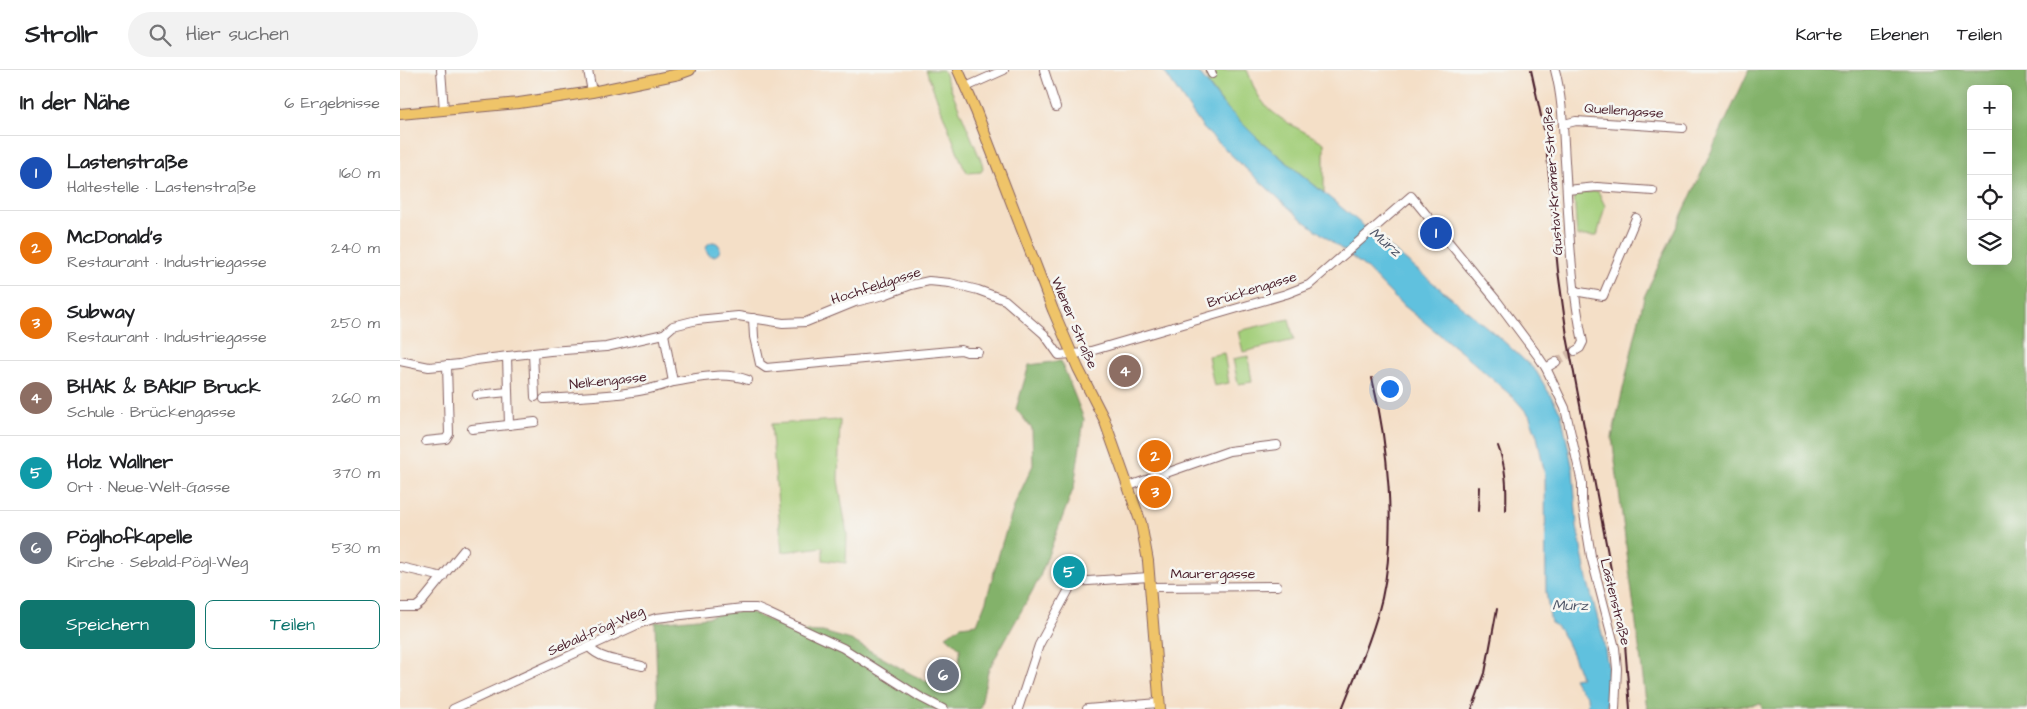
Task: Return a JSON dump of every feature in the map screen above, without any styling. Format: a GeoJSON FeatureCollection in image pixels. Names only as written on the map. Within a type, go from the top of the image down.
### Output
{"type":"FeatureCollection","features":[{"type":"Feature","properties":{"kind":"main road"},"geometry":{"type":"LineString","coordinates":[[400,114],[519,103],[592,92],[680,74],[690,70]]}},
{"type":"Feature","properties":{"kind":"main road","name":"Wiener Straße"},"geometry":{"type":"LineString","coordinates":[[958,70],[1072,355],[1104,419],[1141,523],[1149,582],[1159,706]]}},
{"type":"Feature","properties":{"kind":"street"},"geometry":{"type":"LineString","coordinates":[[442,70],[444,110]]}},
{"type":"Feature","properties":{"kind":"street"},"geometry":{"type":"LineString","coordinates":[[588,70],[592,92]]}},
{"type":"Feature","properties":{"kind":"street"},"geometry":{"type":"LineString","coordinates":[[966,87],[1004,70]]}},
{"type":"Feature","properties":{"kind":"street"},"geometry":{"type":"LineString","coordinates":[[1044,70],[1056,107]]}},
{"type":"Feature","properties":{"kind":"street","name":"Gustav-Kramer-Straße"},"geometry":{"type":"LineString","coordinates":[[1555,70],[1564,124],[1574,291],[1583,342],[1580,348],[1574,351]]}},
{"type":"Feature","properties":{"kind":"street","name":"Quellengasse"},"geometry":{"type":"LineString","coordinates":[[1564,124],[1576,121],[1683,128]]}},
{"type":"Feature","properties":{"kind":"street"},"geometry":{"type":"LineString","coordinates":[[1567,190],[1597,187],[1653,191]]}},
{"type":"Feature","properties":{"kind":"street","name":"Brückengasse"},"geometry":{"type":"LineString","coordinates":[[1072,355],[1286,294],[1309,285],[1411,196]]}},
{"type":"Feature","properties":{"kind":"street","name":"Lastenstraße"},"geometry":{"type":"LineString","coordinates":[[1411,196],[1497,302],[1546,368],[1567,413],[1576,454],[1591,556],[1615,648],[1617,669],[1615,709]]}},
{"type":"Feature","properties":{"kind":"street"},"geometry":{"type":"LineString","coordinates":[[1574,291],[1603,296],[1636,218]]}},
{"type":"Feature","properties":{"kind":"street","name":"Hochfeldgasse"},"geometry":{"type":"LineString","coordinates":[[400,361],[429,367],[532,353],[606,348],[664,334],[673,326],[697,320],[738,316],[783,323],[806,322],[855,302],[884,295],[912,285],[929,282],[950,283],[993,294],[1006,300],[1044,334],[1060,355],[1072,355]]}},
{"type":"Feature","properties":{"kind":"street"},"geometry":{"type":"LineString","coordinates":[[753,318],[754,337],[760,364],[766,368],[961,350],[978,352]]}},
{"type":"Feature","properties":{"kind":"street"},"geometry":{"type":"LineString","coordinates":[[664,334],[673,382],[723,374],[748,380]]}},
{"type":"Feature","properties":{"kind":"street"},"geometry":{"type":"LineString","coordinates":[[532,353],[535,397]]}},
{"type":"Feature","properties":{"kind":"street"},"geometry":{"type":"LineString","coordinates":[[507,356],[510,425]]}},
{"type":"Feature","properties":{"kind":"street"},"geometry":{"type":"LineString","coordinates":[[1546,368],[1556,362]]}},
{"type":"Feature","properties":{"kind":"street"},"geometry":{"type":"LineString","coordinates":[[426,441],[446,439],[449,434],[447,365]]}},
{"type":"Feature","properties":{"kind":"street","name":"Nelkengasse"},"geometry":{"type":"LineString","coordinates":[[544,399],[600,396],[655,388],[673,382]]}},
{"type":"Feature","properties":{"kind":"street"},"geometry":{"type":"LineString","coordinates":[[476,395],[508,392]]}},
{"type":"Feature","properties":{"kind":"street"},"geometry":{"type":"LineString","coordinates":[[472,429],[534,422]]}},
{"type":"Feature","properties":{"kind":"street"},"geometry":{"type":"LineString","coordinates":[[1129,486],[1229,451],[1277,445]]}},
{"type":"Feature","properties":{"kind":"street"},"geometry":{"type":"LineString","coordinates":[[400,607],[416,607],[464,550]]}},
{"type":"Feature","properties":{"kind":"street"},"geometry":{"type":"LineString","coordinates":[[400,567],[443,577]]}},
{"type":"Feature","properties":{"kind":"street","name":"Maurergasse"},"geometry":{"type":"LineString","coordinates":[[1018,709],[1039,645],[1073,582],[1277,586]]}},
{"type":"Feature","properties":{"kind":"street","name":"Sebald-Pögl-Weg"},"geometry":{"type":"LineString","coordinates":[[453,709],[641,623],[656,618],[743,608],[756,608],[843,648],[920,697],[943,709]]}},
{"type":"Feature","properties":{"kind":"street"},"geometry":{"type":"LineString","coordinates":[[589,647],[594,653],[602,656],[642,666]]}},
{"type":"Feature","properties":{"kind":"street"},"geometry":{"type":"LineString","coordinates":[[1087,709],[1159,706]]}},
{"type":"Feature","properties":{"kind":"green space"},"geometry":{"type":"Polygon","coordinates":[[[926,70],[943,70],[982,163],[983,169],[981,172],[968,173],[963,166],[926,70]]]}},
{"type":"Feature","properties":{"kind":"green space"},"geometry":{"type":"Polygon","coordinates":[[[1205,70],[1247,70],[1256,92],[1271,111],[1324,143],[1324,193],[1257,138],[1222,103],[1209,85],[1205,70]]]}},
{"type":"Feature","properties":{"kind":"green space"},"geometry":{"type":"Polygon","coordinates":[[[1749,70],[2027,70],[2027,709],[1762,709],[1761,704],[1706,709],[1647,709],[1612,437],[1644,297],[1749,70]]]}},
{"type":"Feature","properties":{"kind":"green space"},"geometry":{"type":"Polygon","coordinates":[[[1598,191],[1605,206],[1597,236],[1577,236],[1574,194],[1598,191]]]}},
{"type":"Feature","properties":{"kind":"green space"},"geometry":{"type":"Polygon","coordinates":[[[1289,319],[1294,340],[1243,352],[1238,331],[1289,319]]]}},
{"type":"Feature","properties":{"kind":"green space"},"geometry":{"type":"Polygon","coordinates":[[[1224,353],[1229,383],[1214,386],[1208,356],[1224,353]]]}},
{"type":"Feature","properties":{"kind":"green space"},"geometry":{"type":"Polygon","coordinates":[[[1248,356],[1252,382],[1238,384],[1233,359],[1248,356]]]}},
{"type":"Feature","properties":{"kind":"green space"},"geometry":{"type":"Polygon","coordinates":[[[1061,361],[1084,419],[1074,487],[1039,579],[988,671],[980,709],[658,709],[655,622],[709,617],[722,612],[750,612],[791,631],[823,632],[851,640],[913,675],[945,689],[958,684],[960,648],[946,636],[961,626],[977,624],[986,601],[1016,501],[1033,465],[1032,429],[1016,409],[1029,365],[1061,361]]]}},
{"type":"Feature","properties":{"kind":"green space"},"geometry":{"type":"Polygon","coordinates":[[[840,420],[838,480],[847,534],[846,563],[823,560],[823,547],[782,552],[771,424],[840,420]]]}},
{"type":"Feature","properties":{"kind":"water","name":"Mürz"},"geometry":{"type":"Polygon","coordinates":[[[1163,70],[1197,70],[1222,103],[1257,138],[1500,338],[1536,371],[1561,413],[1573,470],[1577,526],[1587,579],[1602,634],[1608,666],[1607,709],[1588,709],[1587,696],[1578,687],[1573,678],[1581,677],[1572,655],[1560,631],[1551,623],[1546,592],[1545,475],[1537,436],[1529,415],[1515,399],[1466,356],[1397,300],[1365,267],[1298,216],[1243,166],[1203,128],[1163,70]]]}},
{"type":"Feature","properties":{"kind":"water"},"geometry":{"type":"Polygon","coordinates":[[[710,242],[716,242],[720,249],[716,256],[710,256],[706,252],[706,246],[710,242]]]}},
{"type":"Feature","properties":{"kind":"tunnel"},"geometry":{"type":"LineString","coordinates":[[1556,362],[1575,351]]}},
{"type":"Feature","properties":{"kind":"railway"},"geometry":{"type":"LineString","coordinates":[[1531,70],[1545,134],[1558,271],[1567,336],[1625,644],[1630,709]]}},
{"type":"Feature","properties":{"kind":"railway"},"geometry":{"type":"LineString","coordinates":[[1342,709],[1374,626],[1387,572],[1390,517],[1389,488],[1378,404],[1372,378]]}},
{"type":"Feature","properties":{"kind":"railway"},"geometry":{"type":"LineString","coordinates":[[1498,446],[1505,477],[1506,510]]}},
{"type":"Feature","properties":{"kind":"railway"},"geometry":{"type":"LineString","coordinates":[[1478,511],[1479,487]]}},
{"type":"Feature","properties":{"kind":"railway"},"geometry":{"type":"LineString","coordinates":[[1472,709],[1485,673],[1497,609]]}},
{"type":"Feature","properties":{"kind":"place","name":"Lastenstraße"},"geometry":{"type":"Point","coordinates":[1436,233]}},
{"type":"Feature","properties":{"kind":"place","name":"BHAK & BAKIP Bruck"},"geometry":{"type":"Point","coordinates":[1125,371]}},
{"type":"Feature","properties":{"kind":"place","name":"McDonald's"},"geometry":{"type":"Point","coordinates":[1155,456]}},
{"type":"Feature","properties":{"kind":"place","name":"Subway"},"geometry":{"type":"Point","coordinates":[1155,492]}},
{"type":"Feature","properties":{"kind":"place","name":"Holz Wallner"},"geometry":{"type":"Point","coordinates":[1069,572]}},
{"type":"Feature","properties":{"kind":"place","name":"Pöglhofkapelle"},"geometry":{"type":"Point","coordinates":[943,675]}}]}
